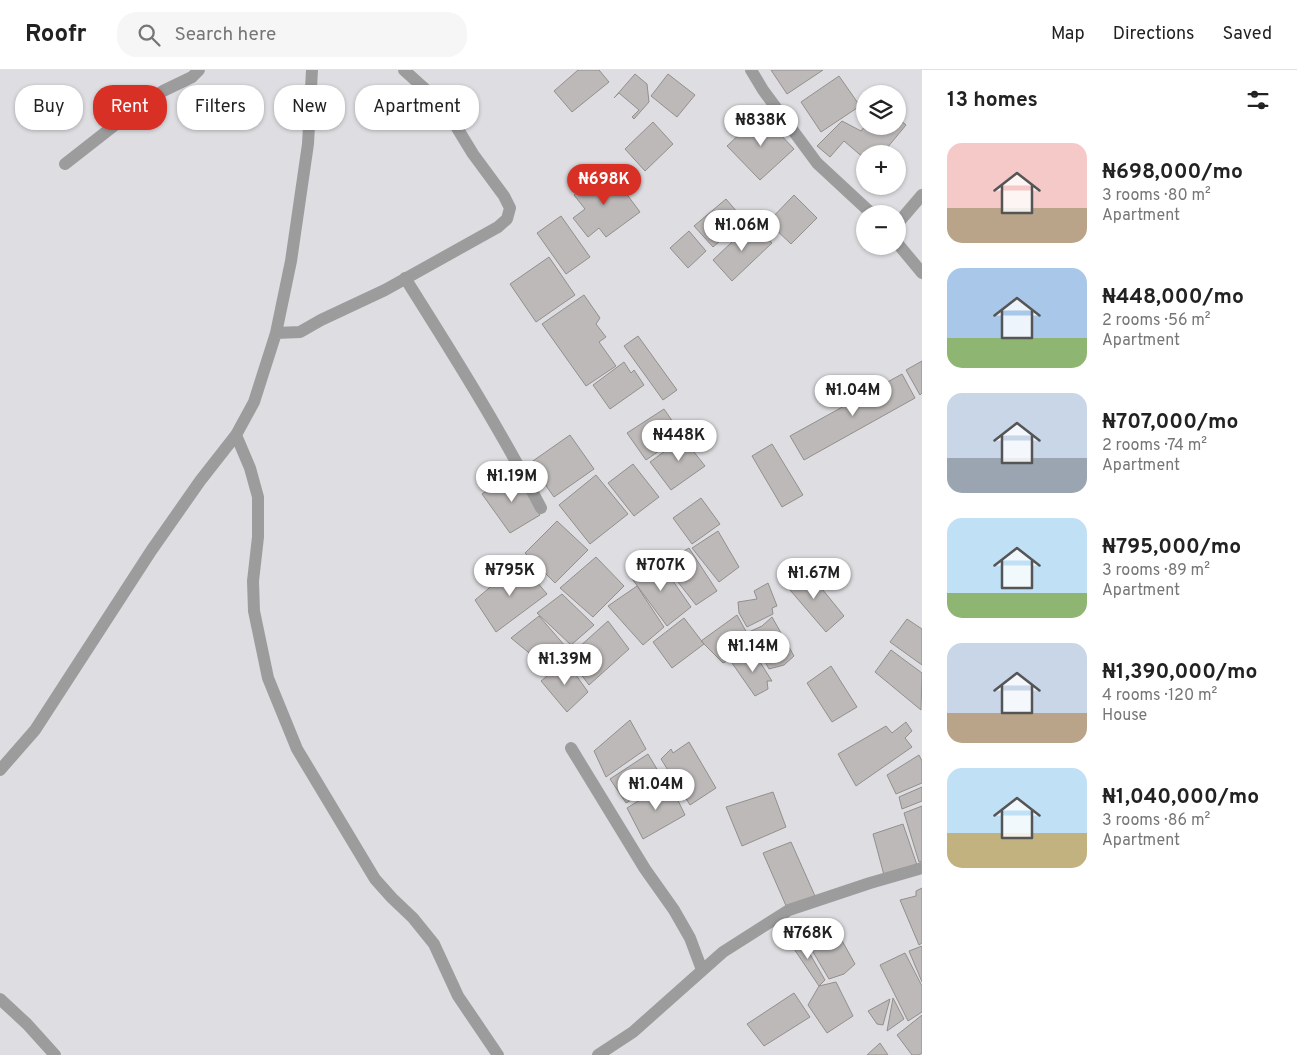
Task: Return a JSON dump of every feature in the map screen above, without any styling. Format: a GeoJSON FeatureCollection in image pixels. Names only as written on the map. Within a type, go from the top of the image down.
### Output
{"type":"FeatureCollection","features":[{"type":"Feature","properties":{"kind":"street"},"geometry":{"type":"LineString","coordinates":[[65,164],[134,110],[192,77],[198,70]]}},
{"type":"Feature","properties":{"kind":"street"},"geometry":{"type":"LineString","coordinates":[[0,770],[34,730],[151,551],[200,480],[236,435],[254,402],[276,334],[291,261],[308,144],[312,70]]}},
{"type":"Feature","properties":{"kind":"street"},"geometry":{"type":"LineString","coordinates":[[276,334],[300,332],[405,278],[498,227],[507,219],[510,208],[504,196],[473,154],[451,118],[425,89],[404,70]]}},
{"type":"Feature","properties":{"kind":"street"},"geometry":{"type":"LineString","coordinates":[[751,70],[763,90],[817,163],[862,205]]}},
{"type":"Feature","properties":{"kind":"street"},"geometry":{"type":"LineString","coordinates":[[906,214],[922,195]]}},
{"type":"Feature","properties":{"kind":"street"},"geometry":{"type":"LineString","coordinates":[[906,254],[922,273]]}},
{"type":"Feature","properties":{"kind":"street"},"geometry":{"type":"LineString","coordinates":[[405,278],[473,385],[516,459],[541,508]]}},
{"type":"Feature","properties":{"kind":"street"},"geometry":{"type":"LineString","coordinates":[[236,435],[250,468],[258,497],[258,537],[253,581],[254,611],[260,645],[268,678],[298,749],[375,879],[413,918],[434,944],[458,996],[498,1055]]}},
{"type":"Feature","properties":{"kind":"street"},"geometry":{"type":"LineString","coordinates":[[571,748],[645,869],[674,910],[690,938],[702,970]]}},
{"type":"Feature","properties":{"kind":"street"},"geometry":{"type":"LineString","coordinates":[[598,1055],[633,1032],[722,952],[789,910],[922,868]]}},
{"type":"Feature","properties":{"kind":"street"},"geometry":{"type":"LineString","coordinates":[[0,999],[27,1024],[55,1055]]}},
{"type":"Feature","properties":{"kind":"building"},"geometry":{"type":"Polygon","coordinates":[[[578,70],[599,70],[609,82],[572,112],[554,91],[578,70]]]}},
{"type":"Feature","properties":{"kind":"building"},"geometry":{"type":"Polygon","coordinates":[[[771,70],[823,70],[787,94],[771,70]]]}},
{"type":"Feature","properties":{"kind":"building"},"geometry":{"type":"Polygon","coordinates":[[[635,74],[647,84],[649,102],[634,119],[632,117],[639,110],[619,93],[614,98],[635,74]]]}},
{"type":"Feature","properties":{"kind":"building"},"geometry":{"type":"Polygon","coordinates":[[[668,74],[695,95],[677,117],[651,96],[668,74]]]}},
{"type":"Feature","properties":{"kind":"building"},"geometry":{"type":"Polygon","coordinates":[[[839,76],[856,100],[856,109],[821,132],[801,102],[839,76]]]}},
{"type":"Feature","properties":{"kind":"building"},"geometry":{"type":"Polygon","coordinates":[[[761,114],[794,149],[760,180],[727,146],[761,114]]]}},
{"type":"Feature","properties":{"kind":"building"},"geometry":{"type":"Polygon","coordinates":[[[842,121],[856,128],[856,135],[898,135],[889,145],[856,145],[856,151],[844,141],[830,157],[817,146],[842,121]]]}},
{"type":"Feature","properties":{"kind":"building"},"geometry":{"type":"Polygon","coordinates":[[[653,122],[673,144],[645,171],[625,149],[653,122]]]}},
{"type":"Feature","properties":{"kind":"building"},"geometry":{"type":"Polygon","coordinates":[[[608,169],[640,212],[606,237],[599,228],[588,237],[573,218],[585,209],[574,195],[608,169]]]}},
{"type":"Feature","properties":{"kind":"building"},"geometry":{"type":"Polygon","coordinates":[[[794,195],[817,218],[791,244],[768,222],[794,195]]]}},
{"type":"Feature","properties":{"kind":"building"},"geometry":{"type":"Polygon","coordinates":[[[726,199],[744,220],[713,247],[694,226],[726,199]]]}},
{"type":"Feature","properties":{"kind":"building"},"geometry":{"type":"Polygon","coordinates":[[[561,216],[590,257],[566,274],[537,233],[561,216]]]}},
{"type":"Feature","properties":{"kind":"building"},"geometry":{"type":"Polygon","coordinates":[[[752,223],[772,243],[732,281],[713,260],[752,223]]]}},
{"type":"Feature","properties":{"kind":"building"},"geometry":{"type":"Polygon","coordinates":[[[689,231],[706,251],[688,268],[670,248],[689,231]]]}},
{"type":"Feature","properties":{"kind":"building"},"geometry":{"type":"Polygon","coordinates":[[[549,257],[575,295],[536,322],[510,284],[549,257]]]}},
{"type":"Feature","properties":{"kind":"building"},"geometry":{"type":"Polygon","coordinates":[[[584,295],[600,318],[596,324],[606,337],[599,342],[616,366],[586,386],[542,324],[584,295]]]}},
{"type":"Feature","properties":{"kind":"building"},"geometry":{"type":"Polygon","coordinates":[[[638,336],[677,390],[663,400],[624,346],[638,336]]]}},
{"type":"Feature","properties":{"kind":"building"},"geometry":{"type":"Polygon","coordinates":[[[922,361],[922,393],[920,395],[906,370],[922,361]]]}},
{"type":"Feature","properties":{"kind":"building"},"geometry":{"type":"Polygon","coordinates":[[[624,362],[631,373],[634,370],[644,385],[610,409],[593,385],[624,362]]]}},
{"type":"Feature","properties":{"kind":"building"},"geometry":{"type":"Polygon","coordinates":[[[902,374],[915,398],[804,460],[790,436],[902,374]]]}},
{"type":"Feature","properties":{"kind":"building"},"geometry":{"type":"Polygon","coordinates":[[[664,409],[682,435],[646,460],[627,433],[664,409]]]}},
{"type":"Feature","properties":{"kind":"building"},"geometry":{"type":"Polygon","coordinates":[[[694,430],[701,439],[690,447],[705,466],[671,490],[650,462],[694,430]]]}},
{"type":"Feature","properties":{"kind":"building"},"geometry":{"type":"Polygon","coordinates":[[[570,435],[594,469],[554,497],[530,463],[570,435]]]}},
{"type":"Feature","properties":{"kind":"building"},"geometry":{"type":"Polygon","coordinates":[[[772,444],[803,495],[782,507],[752,456],[772,444]]]}},
{"type":"Feature","properties":{"kind":"building"},"geometry":{"type":"Polygon","coordinates":[[[633,464],[659,497],[634,516],[608,483],[633,464]]]}},
{"type":"Feature","properties":{"kind":"building"},"geometry":{"type":"Polygon","coordinates":[[[515,472],[540,515],[510,533],[482,494],[515,472]]]}},
{"type":"Feature","properties":{"kind":"building"},"geometry":{"type":"Polygon","coordinates":[[[596,475],[628,514],[590,544],[559,505],[596,475]]]}},
{"type":"Feature","properties":{"kind":"building"},"geometry":{"type":"Polygon","coordinates":[[[701,498],[720,524],[692,544],[673,518],[701,498]]]}},
{"type":"Feature","properties":{"kind":"building"},"geometry":{"type":"Polygon","coordinates":[[[557,521],[588,550],[555,583],[525,553],[557,521]]]}},
{"type":"Feature","properties":{"kind":"building"},"geometry":{"type":"Polygon","coordinates":[[[718,531],[739,567],[719,582],[692,548],[718,531]]]}},
{"type":"Feature","properties":{"kind":"building"},"geometry":{"type":"Polygon","coordinates":[[[689,548],[717,591],[696,605],[663,563],[689,548]]]}},
{"type":"Feature","properties":{"kind":"building"},"geometry":{"type":"Polygon","coordinates":[[[596,557],[624,586],[593,617],[560,588],[596,557]]]}},
{"type":"Feature","properties":{"kind":"building"},"geometry":{"type":"Polygon","coordinates":[[[657,558],[691,607],[667,626],[630,576],[657,558]]]}},
{"type":"Feature","properties":{"kind":"building"},"geometry":{"type":"Polygon","coordinates":[[[520,562],[547,594],[496,632],[475,600],[520,562]]]}},
{"type":"Feature","properties":{"kind":"building"},"geometry":{"type":"Polygon","coordinates":[[[805,568],[844,616],[826,632],[784,583],[805,568]]]}},
{"type":"Feature","properties":{"kind":"building"},"geometry":{"type":"Polygon","coordinates":[[[768,583],[777,606],[772,608],[773,614],[747,627],[739,613],[738,602],[757,599],[754,591],[768,583]]]}},
{"type":"Feature","properties":{"kind":"building"},"geometry":{"type":"Polygon","coordinates":[[[637,586],[664,627],[643,645],[608,606],[637,586]]]}},
{"type":"Feature","properties":{"kind":"building"},"geometry":{"type":"Polygon","coordinates":[[[562,594],[594,625],[571,645],[537,613],[562,594]]]}},
{"type":"Feature","properties":{"kind":"building"},"geometry":{"type":"Polygon","coordinates":[[[737,615],[754,646],[723,663],[701,641],[737,615]]]}},
{"type":"Feature","properties":{"kind":"building"},"geometry":{"type":"Polygon","coordinates":[[[539,616],[566,647],[545,666],[511,638],[539,616]]]}},
{"type":"Feature","properties":{"kind":"building"},"geometry":{"type":"Polygon","coordinates":[[[772,617],[794,656],[784,665],[769,669],[749,632],[762,626],[772,617]]]}},
{"type":"Feature","properties":{"kind":"building"},"geometry":{"type":"Polygon","coordinates":[[[684,618],[704,644],[672,668],[653,642],[684,618]]]}},
{"type":"Feature","properties":{"kind":"building"},"geometry":{"type":"Polygon","coordinates":[[[907,619],[922,629],[922,665],[890,642],[907,619]]]}},
{"type":"Feature","properties":{"kind":"building"},"geometry":{"type":"Polygon","coordinates":[[[608,621],[629,649],[589,685],[568,657],[608,621]]]}},
{"type":"Feature","properties":{"kind":"building"},"geometry":{"type":"Polygon","coordinates":[[[891,650],[922,673],[921,710],[875,672],[891,650]]]}},
{"type":"Feature","properties":{"kind":"building"},"geometry":{"type":"Polygon","coordinates":[[[753,651],[772,681],[767,681],[768,689],[755,696],[732,663],[753,651]]]}},
{"type":"Feature","properties":{"kind":"building"},"geometry":{"type":"Polygon","coordinates":[[[566,661],[588,692],[567,712],[541,681],[566,661]]]}},
{"type":"Feature","properties":{"kind":"building"},"geometry":{"type":"Polygon","coordinates":[[[831,666],[857,707],[832,722],[807,683],[831,666]]]}},
{"type":"Feature","properties":{"kind":"building"},"geometry":{"type":"Polygon","coordinates":[[[630,720],[646,749],[606,777],[594,751],[630,720]]]}},
{"type":"Feature","properties":{"kind":"building"},"geometry":{"type":"Polygon","coordinates":[[[906,722],[912,731],[905,738],[912,747],[856,786],[838,754],[886,726],[892,733],[906,722]]]}},
{"type":"Feature","properties":{"kind":"building"},"geometry":{"type":"Polygon","coordinates":[[[689,742],[716,788],[690,805],[661,759],[671,749],[673,753],[689,742]]]}},
{"type":"Feature","properties":{"kind":"building"},"geometry":{"type":"Polygon","coordinates":[[[648,754],[664,781],[626,803],[610,779],[648,754]]]}},
{"type":"Feature","properties":{"kind":"building"},"geometry":{"type":"Polygon","coordinates":[[[919,755],[922,761],[922,783],[896,794],[887,775],[919,755]]]}},
{"type":"Feature","properties":{"kind":"building"},"geometry":{"type":"Polygon","coordinates":[[[669,782],[685,815],[643,839],[627,808],[669,782]]]}},
{"type":"Feature","properties":{"kind":"building"},"geometry":{"type":"Polygon","coordinates":[[[922,787],[922,801],[902,809],[899,797],[922,787]]]}},
{"type":"Feature","properties":{"kind":"building"},"geometry":{"type":"Polygon","coordinates":[[[773,792],[786,827],[742,846],[726,807],[773,792]]]}},
{"type":"Feature","properties":{"kind":"building"},"geometry":{"type":"Polygon","coordinates":[[[922,806],[922,861],[919,862],[904,813],[922,806]]]}},
{"type":"Feature","properties":{"kind":"building"},"geometry":{"type":"Polygon","coordinates":[[[903,824],[917,865],[884,875],[873,834],[903,824]]]}},
{"type":"Feature","properties":{"kind":"building"},"geometry":{"type":"Polygon","coordinates":[[[791,842],[815,896],[787,908],[763,853],[791,842]]]}},
{"type":"Feature","properties":{"kind":"building"},"geometry":{"type":"Polygon","coordinates":[[[922,888],[922,943],[919,945],[900,900],[916,896],[916,891],[922,888]]]}},
{"type":"Feature","properties":{"kind":"building"},"geometry":{"type":"Polygon","coordinates":[[[830,919],[855,964],[844,974],[829,979],[803,935],[830,919]]]}},
{"type":"Feature","properties":{"kind":"building"},"geometry":{"type":"Polygon","coordinates":[[[800,937],[825,980],[819,986],[790,943],[800,937]]]}},
{"type":"Feature","properties":{"kind":"building"},"geometry":{"type":"Polygon","coordinates":[[[922,946],[922,982],[909,951],[922,946]]]}},
{"type":"Feature","properties":{"kind":"building"},"geometry":{"type":"Polygon","coordinates":[[[905,953],[922,986],[922,1012],[908,1021],[880,965],[905,953]]]}},
{"type":"Feature","properties":{"kind":"building"},"geometry":{"type":"Polygon","coordinates":[[[836,982],[853,1016],[827,1033],[808,1005],[819,986],[836,982]]]}},
{"type":"Feature","properties":{"kind":"building"},"geometry":{"type":"Polygon","coordinates":[[[794,993],[810,1017],[764,1046],[747,1024],[794,993]]]}},
{"type":"Feature","properties":{"kind":"building"},"geometry":{"type":"Polygon","coordinates":[[[893,998],[904,1019],[887,1031],[893,998]]]}},
{"type":"Feature","properties":{"kind":"building"},"geometry":{"type":"Polygon","coordinates":[[[890,999],[883,1025],[877,1024],[868,1011],[890,999]]]}},
{"type":"Feature","properties":{"kind":"building"},"geometry":{"type":"Polygon","coordinates":[[[922,1015],[922,1053],[912,1055],[897,1035],[922,1015]]]}},
{"type":"Feature","properties":{"kind":"building"},"geometry":{"type":"Polygon","coordinates":[[[880,1043],[888,1055],[867,1055],[880,1043]]]}}]}
